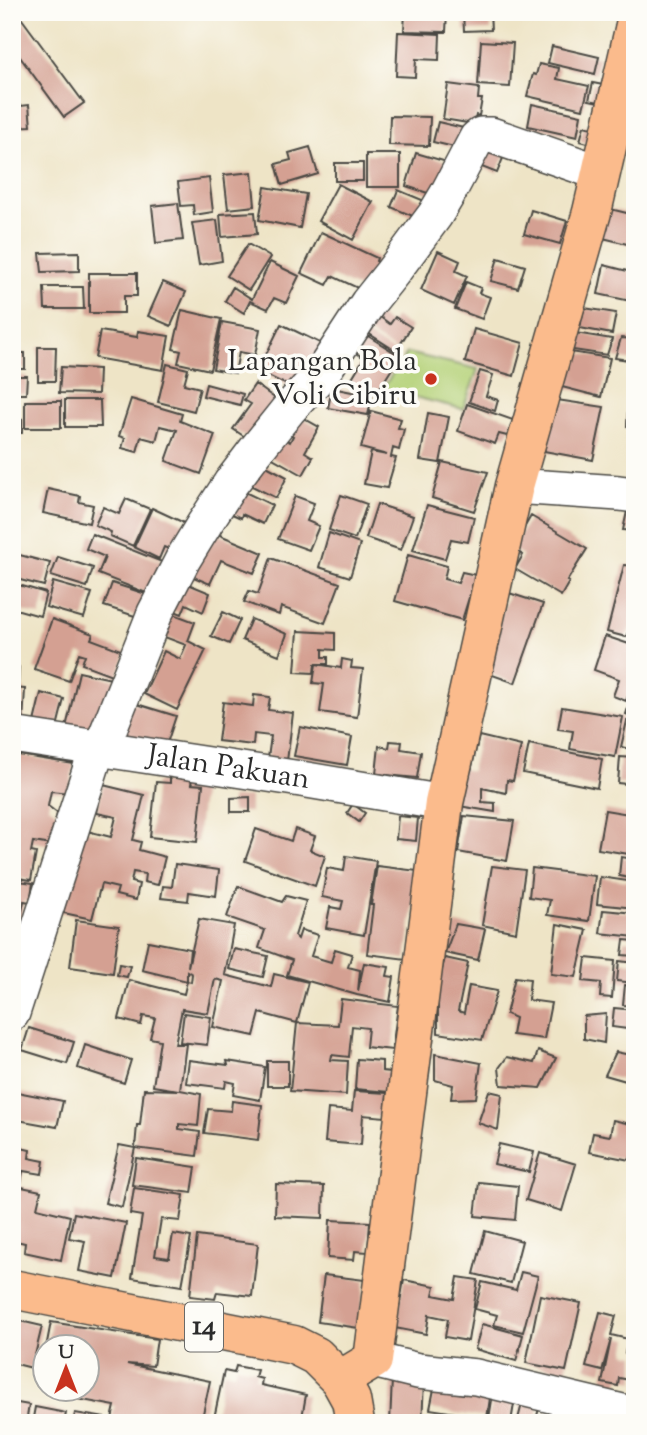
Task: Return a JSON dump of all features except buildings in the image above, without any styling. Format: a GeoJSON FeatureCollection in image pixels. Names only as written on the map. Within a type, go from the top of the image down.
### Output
{"type":"FeatureCollection","features":[{"type":"Feature","properties":{"kind":"main road"},"geometry":{"type":"LineString","coordinates":[[340,1380],[373,1360],[444,803],[514,486],[592,212],[635,25]]}},
{"type":"Feature","properties":{"kind":"main road","name":"14"},"geometry":{"type":"LineString","coordinates":[[12,1289],[295,1345],[316,1356],[340,1380],[351,1401],[355,1423]]}},
{"type":"Feature","properties":{"kind":"street"},"geometry":{"type":"LineString","coordinates":[[12,1013],[99,749],[155,613],[183,559],[231,483],[288,410],[322,373],[368,303],[435,215],[477,138],[485,134],[491,135],[601,173]]}},
{"type":"Feature","properties":{"kind":"street"},"geometry":{"type":"LineString","coordinates":[[514,486],[635,495]]}},
{"type":"Feature","properties":{"kind":"street","name":"Jalan Pakuan"},"geometry":{"type":"LineString","coordinates":[[12,735],[444,803]]}},
{"type":"Feature","properties":{"kind":"street"},"geometry":{"type":"LineString","coordinates":[[373,1360],[418,1371],[475,1377],[635,1415]]}},
{"type":"Feature","properties":{"kind":"green space","name":"Lapangan Bola Voli Cibiru"},"geometry":{"type":"Polygon","coordinates":[[[407,353],[478,369],[463,409],[382,389],[407,353]]]}},
{"type":"Feature","properties":{"kind":"place","name":"Lapangan Bola Voli Cibiru"},"geometry":{"type":"Point","coordinates":[431,379]}}]}
